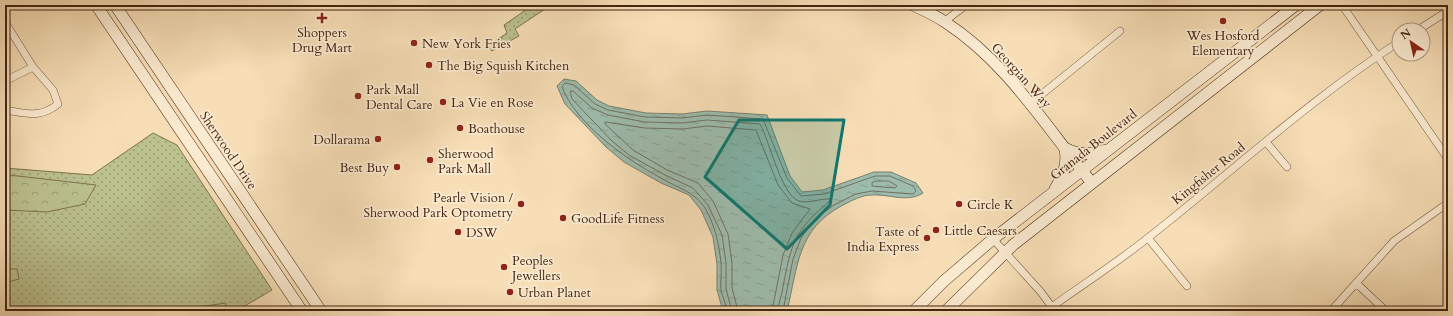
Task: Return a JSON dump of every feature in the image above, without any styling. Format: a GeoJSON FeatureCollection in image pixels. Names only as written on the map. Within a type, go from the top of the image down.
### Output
{"type":"FeatureCollection","features":[{"type":"Feature","properties":{"kind":"main road"},"geometry":{"type":"LineString","coordinates":[[96,5],[302,311]]}},
{"type":"Feature","properties":{"kind":"main road","name":"Sherwood Drive"},"geometry":{"type":"LineString","coordinates":[[115,5],[321,311]]}},
{"type":"Feature","properties":{"kind":"main road","name":"Georgian Way"},"geometry":{"type":"LineString","coordinates":[[913,5],[945,21],[994,62],[1031,103],[1092,183]]}},
{"type":"Feature","properties":{"kind":"main road","name":"Granada Boulevard"},"geometry":{"type":"LineString","coordinates":[[914,311],[944,281],[993,239],[1296,5]]}},
{"type":"Feature","properties":{"kind":"main road"},"geometry":{"type":"LineString","coordinates":[[946,311],[1005,253],[1320,5]]}},
{"type":"Feature","properties":{"kind":"main road"},"geometry":{"type":"LineString","coordinates":[[1065,148],[1074,153],[1088,154],[1112,148]]}},
{"type":"Feature","properties":{"kind":"main road"},"geometry":{"type":"LineString","coordinates":[[1051,195],[1065,172],[1067,162],[1065,148]]}},
{"type":"Feature","properties":{"kind":"street"},"geometry":{"type":"LineString","coordinates":[[945,21],[966,5]]}},
{"type":"Feature","properties":{"kind":"street"},"geometry":{"type":"LineString","coordinates":[[1342,5],[1448,159]]}},
{"type":"Feature","properties":{"kind":"street"},"geometry":{"type":"LineString","coordinates":[[1431,22],[1448,11]]}},
{"type":"Feature","properties":{"kind":"street"},"geometry":{"type":"LineString","coordinates":[[5,22],[33,66],[53,90],[58,104],[50,111],[38,115],[5,110]]}},
{"type":"Feature","properties":{"kind":"street"},"geometry":{"type":"LineString","coordinates":[[1031,103],[1120,31]]}},
{"type":"Feature","properties":{"kind":"street","name":"Kingfisher Road"},"geometry":{"type":"LineString","coordinates":[[1054,309],[1148,238],[1266,142],[1377,56],[1391,47]]}},
{"type":"Feature","properties":{"kind":"street"},"geometry":{"type":"LineString","coordinates":[[5,81],[33,66]]}},
{"type":"Feature","properties":{"kind":"street"},"geometry":{"type":"LineString","coordinates":[[1266,142],[1287,167]]}},
{"type":"Feature","properties":{"kind":"street"},"geometry":{"type":"LineString","coordinates":[[1331,311],[1394,241],[1448,203]]}},
{"type":"Feature","properties":{"kind":"street"},"geometry":{"type":"LineString","coordinates":[[1148,238],[1187,286]]}},
{"type":"Feature","properties":{"kind":"street"},"geometry":{"type":"LineString","coordinates":[[993,239],[1054,309]]}},
{"type":"Feature","properties":{"kind":"street"},"geometry":{"type":"LineString","coordinates":[[1356,283],[1386,311]]}},
{"type":"Feature","properties":{"kind":"highlighted area"},"geometry":{"type":"Polygon","coordinates":[[[739,120],[844,120],[830,205],[787,249],[705,177],[739,120]]]}},
{"type":"Feature","properties":{"kind":"green space"},"geometry":{"type":"Polygon","coordinates":[[[533,5],[551,5],[515,29],[519,36],[492,51],[488,46],[507,33],[504,25],[533,5]]]}},
{"type":"Feature","properties":{"kind":"green space"},"geometry":{"type":"Polygon","coordinates":[[[153,133],[177,145],[272,290],[236,311],[5,311],[5,168],[92,175],[153,133]]]}},
{"type":"Feature","properties":{"kind":"green space"},"geometry":{"type":"Polygon","coordinates":[[[5,175],[96,185],[85,204],[47,212],[5,210],[5,175]]]}},
{"type":"Feature","properties":{"kind":"green space"},"geometry":{"type":"Polygon","coordinates":[[[5,269],[17,269],[19,279],[5,283],[5,269]]]}},
{"type":"Feature","properties":{"kind":"green space"},"geometry":{"type":"Polygon","coordinates":[[[226,303],[224,311],[189,311],[198,307],[226,303]]]}},
{"type":"Feature","properties":{"kind":"water"},"geometry":{"type":"Polygon","coordinates":[[[564,79],[576,81],[597,100],[609,106],[646,113],[682,114],[707,111],[767,115],[790,176],[802,192],[823,190],[874,172],[891,172],[916,183],[923,193],[917,196],[905,198],[872,195],[858,198],[843,205],[816,225],[808,237],[797,264],[787,311],[723,311],[717,290],[717,264],[713,237],[701,210],[689,195],[661,183],[624,162],[606,147],[565,104],[557,86],[564,79]]]}},
{"type":"Feature","properties":{"kind":"place","name":"Shoppers Drug Mart"},"geometry":{"type":"Point","coordinates":[322,18]}},
{"type":"Feature","properties":{"kind":"place","name":"Wes Hosford Elementary"},"geometry":{"type":"Point","coordinates":[1223,21]}},
{"type":"Feature","properties":{"kind":"place","name":"New York Fries"},"geometry":{"type":"Point","coordinates":[414,43]}},
{"type":"Feature","properties":{"kind":"place","name":"The Big Squish Kitchen"},"geometry":{"type":"Point","coordinates":[429,65]}},
{"type":"Feature","properties":{"kind":"place","name":"Park Mall Dental Care"},"geometry":{"type":"Point","coordinates":[358,96]}},
{"type":"Feature","properties":{"kind":"place","name":"La Vie en Rose"},"geometry":{"type":"Point","coordinates":[443,102]}},
{"type":"Feature","properties":{"kind":"place","name":"Boathouse"},"geometry":{"type":"Point","coordinates":[460,128]}},
{"type":"Feature","properties":{"kind":"place","name":"Dollarama"},"geometry":{"type":"Point","coordinates":[378,139]}},
{"type":"Feature","properties":{"kind":"place","name":"Sherwood Park Mall"},"geometry":{"type":"Point","coordinates":[430,160]}},
{"type":"Feature","properties":{"kind":"place","name":"Best Buy"},"geometry":{"type":"Point","coordinates":[397,167]}},
{"type":"Feature","properties":{"kind":"place","name":"Pearle Vision / Sherwood Park Optometry"},"geometry":{"type":"Point","coordinates":[521,204]}},
{"type":"Feature","properties":{"kind":"place","name":"Circle K"},"geometry":{"type":"Point","coordinates":[959,204]}},
{"type":"Feature","properties":{"kind":"place","name":"GoodLife Fitness"},"geometry":{"type":"Point","coordinates":[563,218]}},
{"type":"Feature","properties":{"kind":"place","name":"Little Caesars"},"geometry":{"type":"Point","coordinates":[936,230]}},
{"type":"Feature","properties":{"kind":"place","name":"DSW"},"geometry":{"type":"Point","coordinates":[458,232]}},
{"type":"Feature","properties":{"kind":"place","name":"Taste of India Express"},"geometry":{"type":"Point","coordinates":[927,238]}},
{"type":"Feature","properties":{"kind":"place","name":"Peoples Jewellers"},"geometry":{"type":"Point","coordinates":[504,267]}},
{"type":"Feature","properties":{"kind":"place","name":"Urban Planet"},"geometry":{"type":"Point","coordinates":[510,292]}}]}
